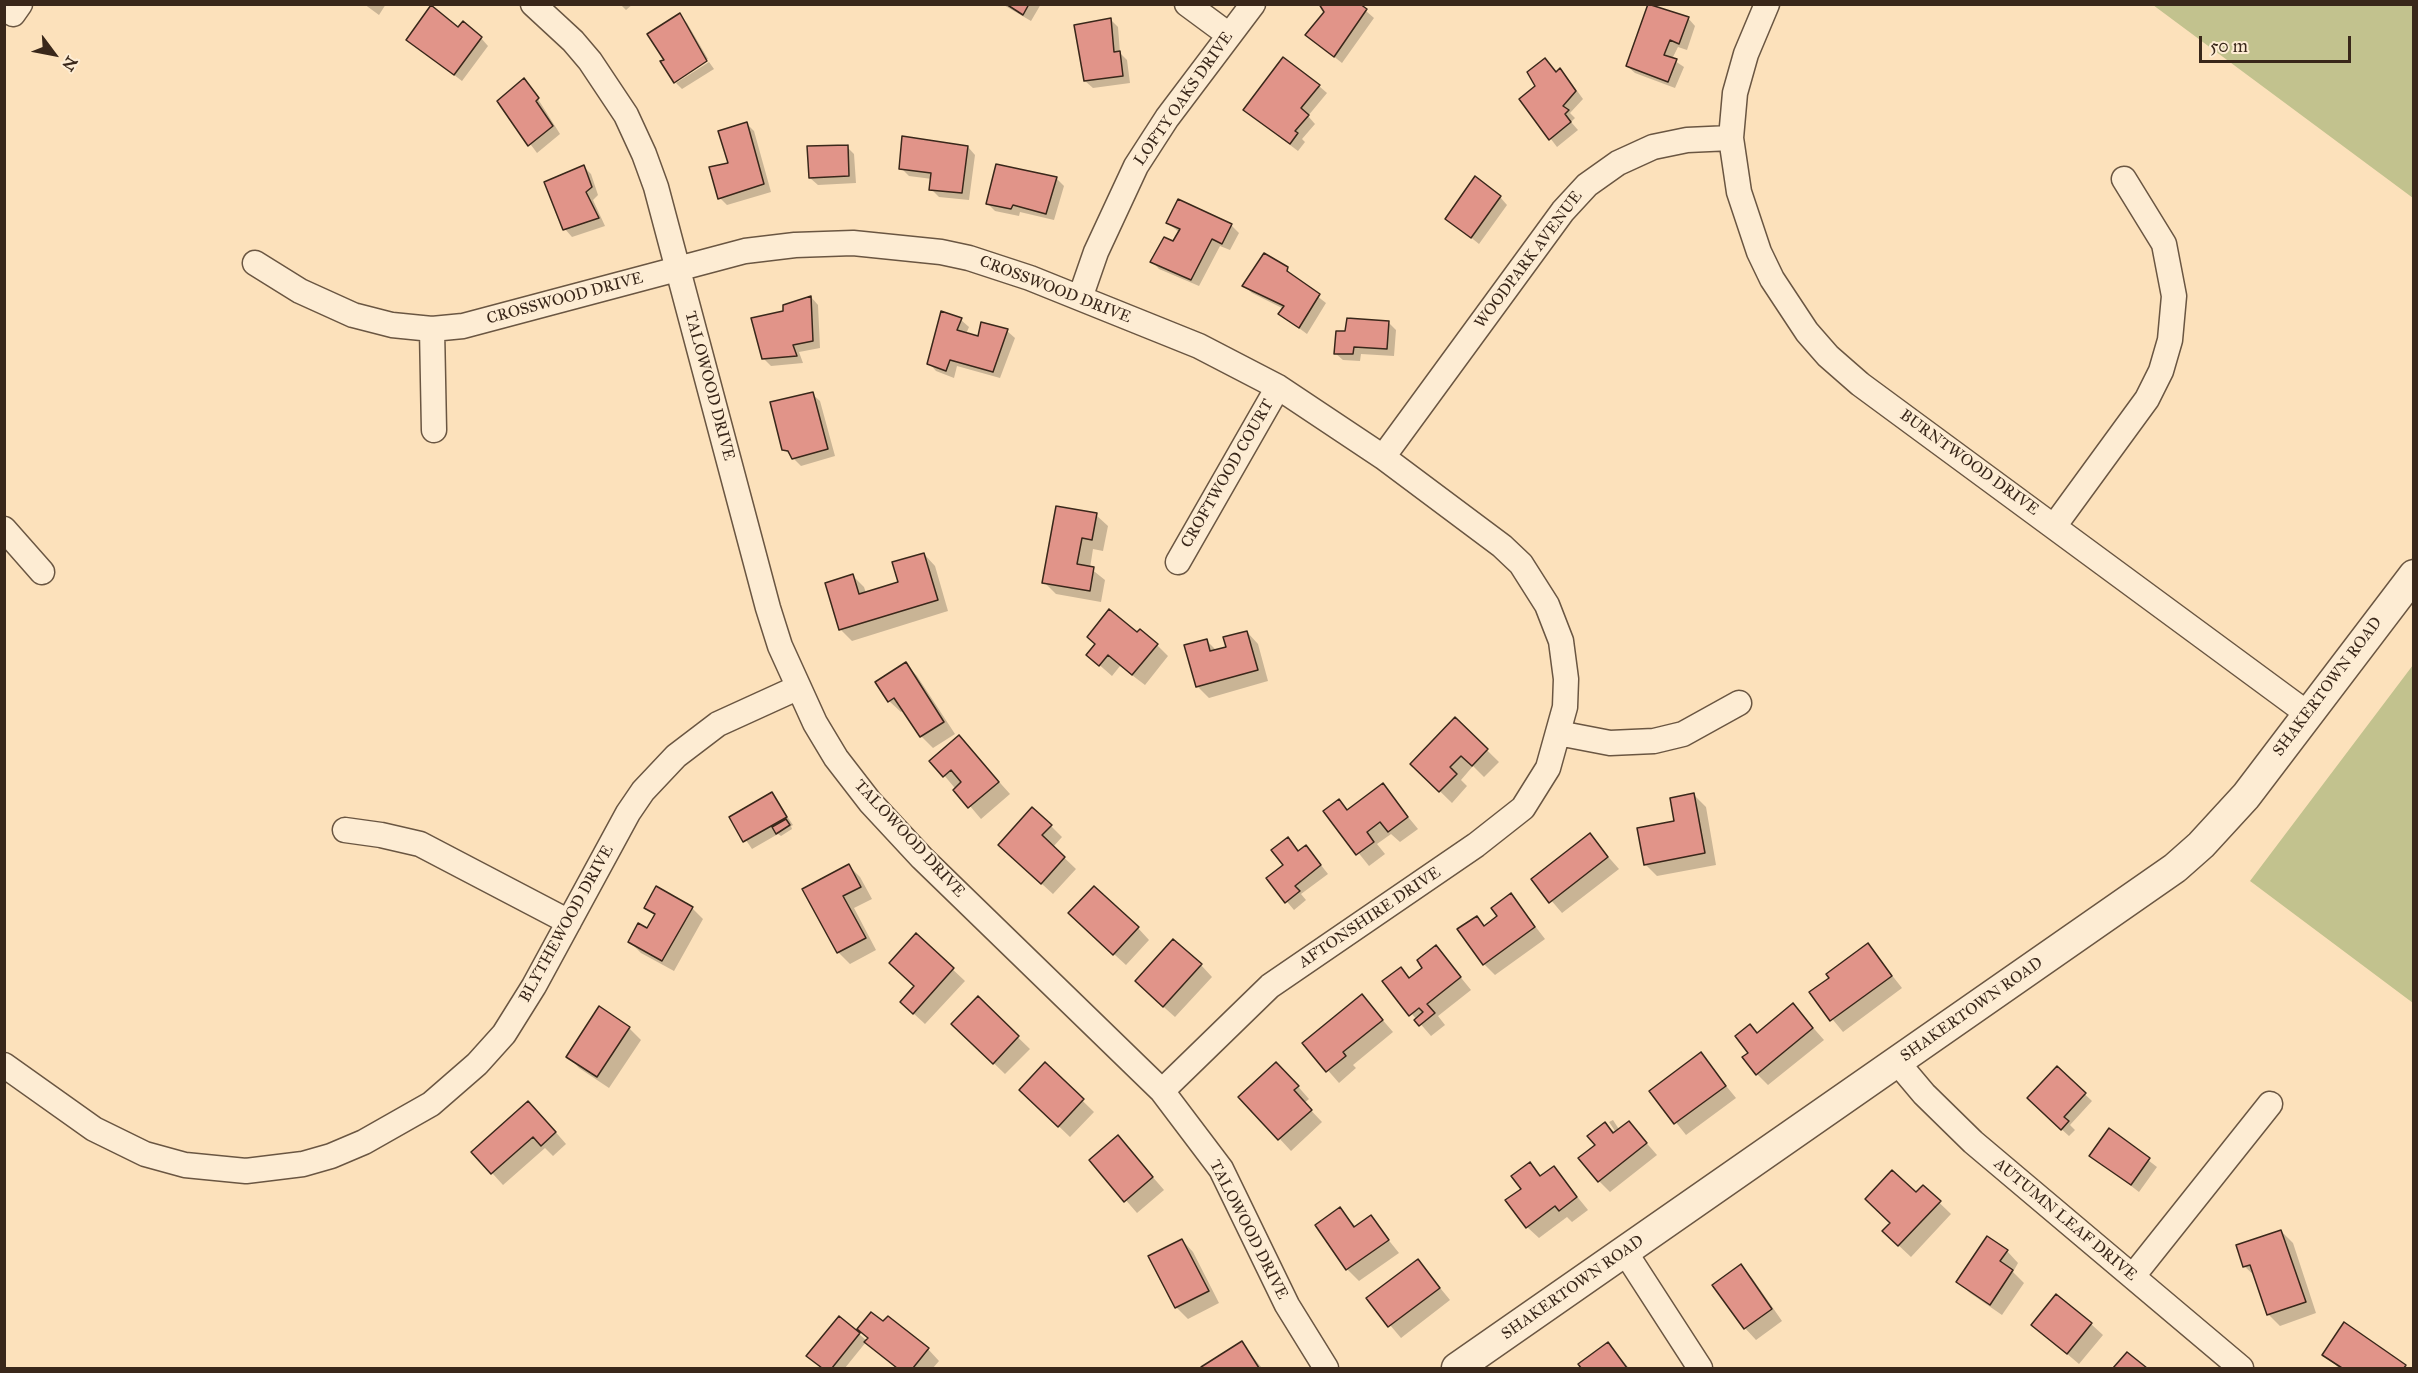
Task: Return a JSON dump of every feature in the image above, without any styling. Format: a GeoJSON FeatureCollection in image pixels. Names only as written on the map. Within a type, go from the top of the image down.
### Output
{"type":"FeatureCollection","features":[{"type":"Feature","properties":{"kind":"street","name":"TALOWOOD DRIVE"},"geometry":{"type":"LineString","coordinates":[[533,4],[590,60],[626,115],[656,187],[768,608],[797,688],[836,758],[870,802],[922,858],[1162,1090],[1221,1168],[1287,1305],[1326,1368]]}},
{"type":"Feature","properties":{"kind":"street"},"geometry":{"type":"LineString","coordinates":[[1187,4],[1229,35]]}},
{"type":"Feature","properties":{"kind":"street","name":"LOFTY OAKS DRIVE"},"geometry":{"type":"LineString","coordinates":[[1080,298],[1096,252],[1136,166],[1167,118],[1253,4]]}},
{"type":"Feature","properties":{"kind":"street"},"geometry":{"type":"LineString","coordinates":[[1731,138],[1735,93],[1746,54],[1767,4]]}},
{"type":"Feature","properties":{"kind":"street","name":"WOODPARK AVENUE"},"geometry":{"type":"LineString","coordinates":[[1383,457],[1563,211],[1587,185],[1618,163],[1653,147],[1687,140],[1731,138]]}},
{"type":"Feature","properties":{"kind":"street","name":"BURNTWOOD DRIVE"},"geometry":{"type":"LineString","coordinates":[[1731,138],[1739,192],[1759,252],[1772,279],[1807,332],[1828,356],[1860,384],[2055,525],[2308,714]]}},
{"type":"Feature","properties":{"kind":"street"},"geometry":{"type":"LineString","coordinates":[[2055,525],[2147,399],[2161,371],[2170,340],[2174,296],[2164,244],[2124,179]]}},
{"type":"Feature","properties":{"kind":"street","name":"CROSSWOOD DRIVE"},"geometry":{"type":"LineString","coordinates":[[255,263],[300,291],[353,315],[392,326],[432,329],[463,326],[745,251],[795,245],[882,244],[969,258],[1080,298],[1199,346],[1278,387],[1383,457],[1502,546],[1538,588],[1555,622],[1564,660],[1565,707],[1558,733]]}},
{"type":"Feature","properties":{"kind":"street"},"geometry":{"type":"LineString","coordinates":[[432,329],[434,430]]}},
{"type":"Feature","properties":{"kind":"street","name":"CROFTWOOD COURT"},"geometry":{"type":"LineString","coordinates":[[1178,562],[1278,387]]}},
{"type":"Feature","properties":{"kind":"street"},"geometry":{"type":"LineString","coordinates":[[4,529],[42,572]]}},
{"type":"Feature","properties":{"kind":"street","name":"SHAKERTOWN ROAD"},"geometry":{"type":"LineString","coordinates":[[1457,1368],[2140,894],[2184,860],[2246,796],[2414,575]]}},
{"type":"Feature","properties":{"kind":"street","name":"BLYTHEWOOD DRIVE"},"geometry":{"type":"LineString","coordinates":[[4,1065],[94,1129],[146,1154],[185,1165],[246,1171],[303,1164],[332,1156],[410,1118],[446,1093],[477,1064],[504,1034],[569,922],[628,813],[643,791],[676,756],[718,724],[797,688]]}},
{"type":"Feature","properties":{"kind":"street"},"geometry":{"type":"LineString","coordinates":[[1558,733],[1610,743],[1654,741],[1683,734],[1739,703]]}},
{"type":"Feature","properties":{"kind":"street","name":"AFTONSHIRE DRIVE"},"geometry":{"type":"LineString","coordinates":[[1162,1090],[1270,986],[1476,845],[1523,808],[1548,768],[1558,733]]}},
{"type":"Feature","properties":{"kind":"street"},"geometry":{"type":"LineString","coordinates":[[345,830],[420,844],[569,922]]}},
{"type":"Feature","properties":{"kind":"street","name":"AUTUMN LEAF DRIVE"},"geometry":{"type":"LineString","coordinates":[[1897,1062],[1924,1094],[1973,1142],[2241,1368]]}},
{"type":"Feature","properties":{"kind":"street"},"geometry":{"type":"LineString","coordinates":[[2133,1276],[2270,1104]]}},
{"type":"Feature","properties":{"kind":"street"},"geometry":{"type":"LineString","coordinates":[[1625,1252],[1700,1368]]}},
{"type":"Feature","properties":{"kind":"green space"},"geometry":{"type":"Polygon","coordinates":[[[2153,5],[2413,5],[2413,198],[2153,5]]]}},
{"type":"Feature","properties":{"kind":"green space"},"geometry":{"type":"Polygon","coordinates":[[[2413,665],[2413,1003],[2250,881],[2413,665]]]}},
{"type":"Feature","properties":{"kind":"building"},"geometry":{"type":"Polygon","coordinates":[[[1006,4],[1029,4],[1023,15],[1006,4]]]}},
{"type":"Feature","properties":{"kind":"building"},"geometry":{"type":"Polygon","coordinates":[[[1319,4],[1360,4],[1367,9],[1334,57],[1305,35],[1324,12],[1319,4]]]}},
{"type":"Feature","properties":{"kind":"building"},"geometry":{"type":"Polygon","coordinates":[[[1648,4],[1689,17],[1679,44],[1670,40],[1664,55],[1677,59],[1668,82],[1626,66],[1648,4]]]}},
{"type":"Feature","properties":{"kind":"building"},"geometry":{"type":"Polygon","coordinates":[[[431,5],[458,27],[463,21],[482,37],[454,75],[406,40],[431,5]]]}},
{"type":"Feature","properties":{"kind":"building"},"geometry":{"type":"Polygon","coordinates":[[[680,13],[707,61],[674,83],[660,61],[664,60],[647,34],[680,13]]]}},
{"type":"Feature","properties":{"kind":"building"},"geometry":{"type":"Polygon","coordinates":[[[1111,18],[1114,52],[1120,51],[1123,76],[1084,81],[1074,25],[1111,18]]]}},
{"type":"Feature","properties":{"kind":"building"},"geometry":{"type":"Polygon","coordinates":[[[1283,57],[1320,85],[1301,108],[1309,115],[1295,131],[1298,133],[1290,144],[1243,110],[1283,57]]]}},
{"type":"Feature","properties":{"kind":"building"},"geometry":{"type":"Polygon","coordinates":[[[1545,58],[1556,72],[1560,68],[1576,91],[1563,106],[1569,110],[1565,114],[1571,122],[1549,140],[1519,99],[1535,86],[1527,72],[1545,58]]]}},
{"type":"Feature","properties":{"kind":"building"},"geometry":{"type":"Polygon","coordinates":[[[524,78],[539,98],[536,101],[553,126],[528,146],[497,101],[524,78]]]}},
{"type":"Feature","properties":{"kind":"building"},"geometry":{"type":"Polygon","coordinates":[[[747,122],[764,184],[718,199],[709,167],[728,163],[718,131],[747,122]]]}},
{"type":"Feature","properties":{"kind":"building"},"geometry":{"type":"Polygon","coordinates":[[[902,136],[968,146],[962,193],[929,190],[931,173],[899,169],[902,136]]]}},
{"type":"Feature","properties":{"kind":"building"},"geometry":{"type":"Polygon","coordinates":[[[848,145],[849,176],[809,178],[807,146],[848,145]]]}},
{"type":"Feature","properties":{"kind":"building"},"geometry":{"type":"Polygon","coordinates":[[[996,164],[1057,177],[1046,214],[1013,205],[1011,209],[986,204],[996,164]]]}},
{"type":"Feature","properties":{"kind":"building"},"geometry":{"type":"Polygon","coordinates":[[[584,165],[592,187],[586,192],[599,218],[563,230],[544,182],[584,165]]]}},
{"type":"Feature","properties":{"kind":"building"},"geometry":{"type":"Polygon","coordinates":[[[1475,176],[1501,196],[1471,238],[1445,219],[1475,176]]]}},
{"type":"Feature","properties":{"kind":"building"},"geometry":{"type":"Polygon","coordinates":[[[1178,199],[1232,224],[1222,244],[1212,239],[1191,280],[1150,262],[1164,237],[1173,241],[1180,229],[1166,223],[1178,199]]]}},
{"type":"Feature","properties":{"kind":"building"},"geometry":{"type":"Polygon","coordinates":[[[1264,253],[1288,267],[1287,271],[1320,294],[1299,328],[1278,314],[1284,306],[1242,286],[1264,253]]]}},
{"type":"Feature","properties":{"kind":"building"},"geometry":{"type":"Polygon","coordinates":[[[811,296],[813,341],[793,345],[797,356],[762,359],[751,318],[783,311],[783,305],[811,296]]]}},
{"type":"Feature","properties":{"kind":"building"},"geometry":{"type":"Polygon","coordinates":[[[941,311],[962,318],[957,330],[978,336],[981,322],[1008,329],[993,372],[950,360],[946,371],[927,364],[941,311]]]}},
{"type":"Feature","properties":{"kind":"building"},"geometry":{"type":"Polygon","coordinates":[[[1347,318],[1389,321],[1387,349],[1354,347],[1353,354],[1334,354],[1336,331],[1345,331],[1347,318]]]}},
{"type":"Feature","properties":{"kind":"building"},"geometry":{"type":"Polygon","coordinates":[[[813,392],[828,449],[792,459],[788,451],[782,450],[770,402],[813,392]]]}},
{"type":"Feature","properties":{"kind":"building"},"geometry":{"type":"Polygon","coordinates":[[[1056,506],[1097,513],[1092,540],[1082,538],[1077,564],[1094,567],[1090,591],[1042,583],[1056,506]]]}},
{"type":"Feature","properties":{"kind":"building"},"geometry":{"type":"Polygon","coordinates":[[[924,553],[938,600],[839,630],[825,583],[853,574],[859,594],[898,582],[892,562],[924,553]]]}},
{"type":"Feature","properties":{"kind":"building"},"geometry":{"type":"Polygon","coordinates":[[[1109,609],[1137,632],[1140,629],[1158,644],[1132,675],[1108,655],[1099,666],[1086,655],[1095,644],[1087,637],[1109,609]]]}},
{"type":"Feature","properties":{"kind":"building"},"geometry":{"type":"Polygon","coordinates":[[[1247,631],[1258,670],[1196,687],[1184,645],[1207,639],[1210,651],[1226,647],[1223,637],[1247,631]]]}},
{"type":"Feature","properties":{"kind":"building"},"geometry":{"type":"Polygon","coordinates":[[[906,662],[944,722],[920,737],[894,698],[888,702],[875,682],[906,662]]]}},
{"type":"Feature","properties":{"kind":"building"},"geometry":{"type":"Polygon","coordinates":[[[1455,717],[1488,749],[1472,766],[1461,756],[1450,767],[1457,774],[1439,792],[1410,764],[1455,717]]]}},
{"type":"Feature","properties":{"kind":"building"},"geometry":{"type":"Polygon","coordinates":[[[959,735],[999,782],[968,808],[953,790],[961,782],[951,770],[943,777],[929,761],[959,735]]]}},
{"type":"Feature","properties":{"kind":"building"},"geometry":{"type":"Polygon","coordinates":[[[1383,783],[1408,817],[1388,832],[1380,822],[1367,832],[1374,842],[1356,855],[1323,811],[1339,799],[1347,810],[1383,783]]]}},
{"type":"Feature","properties":{"kind":"building"},"geometry":{"type":"Polygon","coordinates":[[[772,792],[787,817],[743,842],[729,817],[772,792]]]}},
{"type":"Feature","properties":{"kind":"building"},"geometry":{"type":"Polygon","coordinates":[[[1694,793],[1705,853],[1644,865],[1637,828],[1674,821],[1670,798],[1694,793]]]}},
{"type":"Feature","properties":{"kind":"building"},"geometry":{"type":"Polygon","coordinates":[[[1032,807],[1052,825],[1042,835],[1065,857],[1041,884],[998,845],[1032,807]]]}},
{"type":"Feature","properties":{"kind":"building"},"geometry":{"type":"Polygon","coordinates":[[[786,819],[790,825],[776,834],[772,827],[786,819]]]}},
{"type":"Feature","properties":{"kind":"building"},"geometry":{"type":"Polygon","coordinates":[[[1590,833],[1608,857],[1549,903],[1531,879],[1590,833]]]}},
{"type":"Feature","properties":{"kind":"building"},"geometry":{"type":"Polygon","coordinates":[[[1288,837],[1298,851],[1306,845],[1321,865],[1295,886],[1300,891],[1285,903],[1266,878],[1283,865],[1271,850],[1288,837]]]}},
{"type":"Feature","properties":{"kind":"building"},"geometry":{"type":"Polygon","coordinates":[[[849,864],[861,887],[843,896],[866,938],[837,953],[802,889],[849,864]]]}},
{"type":"Feature","properties":{"kind":"building"},"geometry":{"type":"Polygon","coordinates":[[[656,886],[693,907],[662,961],[628,942],[638,923],[647,928],[655,914],[644,908],[656,886]]]}},
{"type":"Feature","properties":{"kind":"building"},"geometry":{"type":"Polygon","coordinates":[[[1094,886],[1139,927],[1113,955],[1068,913],[1094,886]]]}},
{"type":"Feature","properties":{"kind":"building"},"geometry":{"type":"Polygon","coordinates":[[[1511,893],[1535,927],[1483,965],[1457,929],[1477,916],[1484,926],[1497,916],[1491,908],[1511,893]]]}},
{"type":"Feature","properties":{"kind":"building"},"geometry":{"type":"Polygon","coordinates":[[[916,933],[954,968],[913,1014],[900,1002],[914,986],[889,963],[916,933]]]}},
{"type":"Feature","properties":{"kind":"building"},"geometry":{"type":"Polygon","coordinates":[[[1173,939],[1202,964],[1163,1007],[1135,981],[1173,939]]]}},
{"type":"Feature","properties":{"kind":"building"},"geometry":{"type":"Polygon","coordinates":[[[1868,943],[1892,976],[1830,1021],[1809,992],[1829,978],[1826,974],[1868,943]]]}},
{"type":"Feature","properties":{"kind":"building"},"geometry":{"type":"Polygon","coordinates":[[[1436,945],[1461,977],[1427,1004],[1435,1013],[1419,1026],[1414,1020],[1423,1012],[1419,1008],[1409,1016],[1382,981],[1401,967],[1409,978],[1422,968],[1417,960],[1436,945]]]}},
{"type":"Feature","properties":{"kind":"building"},"geometry":{"type":"Polygon","coordinates":[[[1362,994],[1383,1020],[1343,1052],[1346,1056],[1326,1072],[1302,1043],[1362,994]]]}},
{"type":"Feature","properties":{"kind":"building"},"geometry":{"type":"Polygon","coordinates":[[[978,996],[1019,1036],[993,1064],[951,1024],[978,996]]]}},
{"type":"Feature","properties":{"kind":"building"},"geometry":{"type":"Polygon","coordinates":[[[1793,1003],[1813,1028],[1756,1075],[1742,1057],[1748,1053],[1735,1036],[1750,1024],[1757,1033],[1793,1003]]]}},
{"type":"Feature","properties":{"kind":"building"},"geometry":{"type":"Polygon","coordinates":[[[599,1006],[630,1027],[597,1077],[566,1057],[599,1006]]]}},
{"type":"Feature","properties":{"kind":"building"},"geometry":{"type":"Polygon","coordinates":[[[1701,1052],[1726,1086],[1674,1124],[1649,1091],[1701,1052]]]}},
{"type":"Feature","properties":{"kind":"building"},"geometry":{"type":"Polygon","coordinates":[[[1045,1062],[1084,1099],[1058,1127],[1019,1090],[1045,1062]]]}},
{"type":"Feature","properties":{"kind":"building"},"geometry":{"type":"Polygon","coordinates":[[[1276,1062],[1299,1086],[1294,1090],[1312,1110],[1278,1140],[1238,1097],[1276,1062]]]}},
{"type":"Feature","properties":{"kind":"building"},"geometry":{"type":"Polygon","coordinates":[[[2057,1066],[2086,1093],[2064,1117],[2069,1121],[2061,1130],[2027,1098],[2057,1066]]]}},
{"type":"Feature","properties":{"kind":"building"},"geometry":{"type":"Polygon","coordinates":[[[528,1101],[556,1132],[541,1146],[533,1137],[491,1174],[471,1152],[528,1101]]]}},
{"type":"Feature","properties":{"kind":"building"},"geometry":{"type":"Polygon","coordinates":[[[1629,1121],[1647,1143],[1598,1182],[1578,1158],[1595,1145],[1587,1136],[1605,1122],[1613,1133],[1629,1121]]]}},
{"type":"Feature","properties":{"kind":"building"},"geometry":{"type":"Polygon","coordinates":[[[2109,1128],[2150,1158],[2131,1185],[2089,1156],[2109,1128]]]}},
{"type":"Feature","properties":{"kind":"building"},"geometry":{"type":"Polygon","coordinates":[[[1118,1135],[1153,1177],[1124,1202],[1089,1160],[1118,1135]]]}},
{"type":"Feature","properties":{"kind":"building"},"geometry":{"type":"Polygon","coordinates":[[[1530,1162],[1540,1176],[1554,1166],[1577,1197],[1559,1211],[1555,1206],[1526,1228],[1505,1200],[1521,1189],[1511,1176],[1530,1162]]]}},
{"type":"Feature","properties":{"kind":"building"},"geometry":{"type":"Polygon","coordinates":[[[1892,1170],[1916,1192],[1923,1185],[1941,1201],[1898,1246],[1882,1231],[1890,1223],[1865,1199],[1892,1170]]]}},
{"type":"Feature","properties":{"kind":"building"},"geometry":{"type":"Polygon","coordinates":[[[1340,1207],[1354,1227],[1371,1215],[1389,1240],[1346,1270],[1315,1225],[1340,1207]]]}},
{"type":"Feature","properties":{"kind":"building"},"geometry":{"type":"Polygon","coordinates":[[[2281,1230],[2306,1302],[2267,1315],[2250,1265],[2243,1267],[2236,1245],[2281,1230]]]}},
{"type":"Feature","properties":{"kind":"building"},"geometry":{"type":"Polygon","coordinates":[[[1987,1236],[2008,1250],[2000,1261],[2013,1270],[1990,1305],[1956,1282],[1987,1236]]]}},
{"type":"Feature","properties":{"kind":"building"},"geometry":{"type":"Polygon","coordinates":[[[1182,1239],[1209,1291],[1175,1308],[1148,1256],[1182,1239]]]}},
{"type":"Feature","properties":{"kind":"building"},"geometry":{"type":"Polygon","coordinates":[[[1418,1259],[1440,1288],[1388,1327],[1366,1298],[1418,1259]]]}},
{"type":"Feature","properties":{"kind":"building"},"geometry":{"type":"Polygon","coordinates":[[[1741,1264],[1772,1309],[1744,1329],[1712,1285],[1741,1264]]]}},
{"type":"Feature","properties":{"kind":"building"},"geometry":{"type":"Polygon","coordinates":[[[2056,1294],[2092,1323],[2067,1354],[2031,1325],[2056,1294]]]}},
{"type":"Feature","properties":{"kind":"building"},"geometry":{"type":"Polygon","coordinates":[[[871,1312],[883,1321],[888,1316],[929,1348],[913,1368],[897,1368],[864,1342],[868,1338],[857,1329],[871,1312]]]}},
{"type":"Feature","properties":{"kind":"building"},"geometry":{"type":"Polygon","coordinates":[[[839,1316],[860,1333],[832,1368],[822,1368],[806,1356],[839,1316]]]}},
{"type":"Feature","properties":{"kind":"building"},"geometry":{"type":"Polygon","coordinates":[[[2344,1322],[2406,1365],[2404,1368],[2342,1368],[2322,1355],[2344,1322]]]}},
{"type":"Feature","properties":{"kind":"building"},"geometry":{"type":"Polygon","coordinates":[[[1242,1341],[1259,1368],[1201,1367],[1242,1341]]]}},
{"type":"Feature","properties":{"kind":"building"},"geometry":{"type":"Polygon","coordinates":[[[1608,1342],[1627,1368],[1581,1368],[1578,1364],[1608,1342]]]}},
{"type":"Feature","properties":{"kind":"building"},"geometry":{"type":"Polygon","coordinates":[[[2127,1352],[2147,1368],[2113,1368],[2127,1352]]]}}]}
